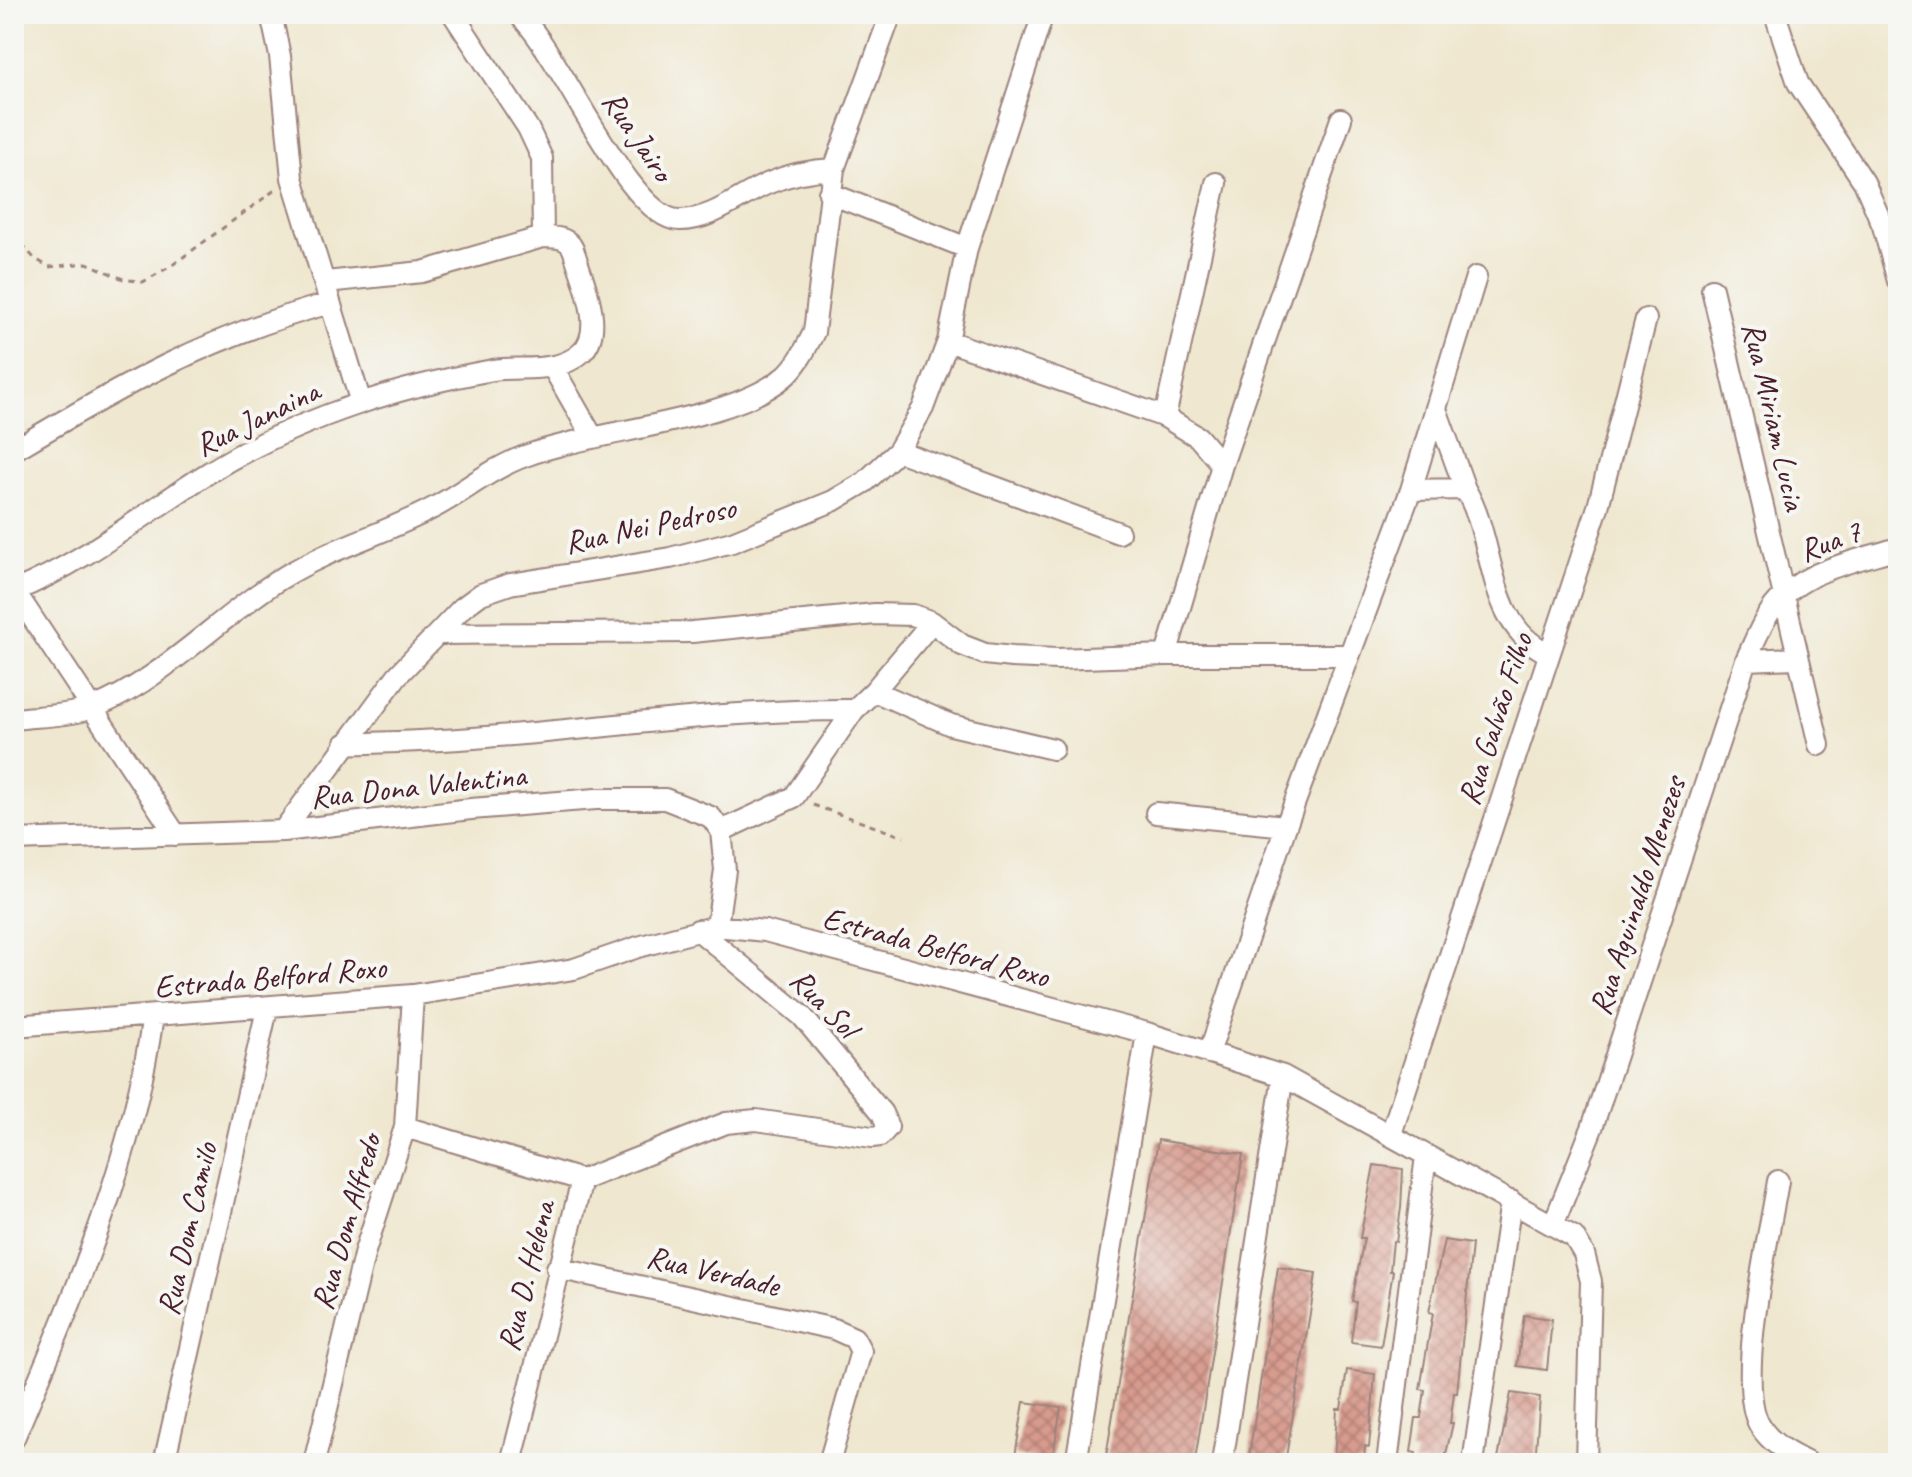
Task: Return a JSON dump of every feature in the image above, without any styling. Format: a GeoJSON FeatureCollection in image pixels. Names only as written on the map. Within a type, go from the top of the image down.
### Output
{"type":"FeatureCollection","features":[{"type":"Feature","properties":{"kind":"street"},"geometry":{"type":"LineString","coordinates":[[271,14],[280,56],[292,178],[361,403]]}},
{"type":"Feature","properties":{"kind":"street"},"geometry":{"type":"LineString","coordinates":[[326,282],[422,272],[543,237],[542,158],[528,128],[453,14]]}},
{"type":"Feature","properties":{"kind":"street","name":"Rua Jairo"},"geometry":{"type":"LineString","coordinates":[[518,14],[551,54],[633,189],[660,215],[677,220],[700,218],[769,183],[807,171],[834,169]]}},
{"type":"Feature","properties":{"kind":"street"},"geometry":{"type":"LineString","coordinates":[[14,719],[91,708],[140,681],[279,579],[327,552],[435,507],[484,475],[524,456],[592,436],[717,409],[784,377],[804,352],[814,332],[822,288],[829,193],[834,169],[891,14]]}},
{"type":"Feature","properties":{"kind":"street","name":"Rua Nei Pedroso"},"geometry":{"type":"LineString","coordinates":[[283,831],[397,676],[462,608],[481,594],[510,584],[670,558],[732,542],[798,518],[865,482],[898,451],[923,408],[948,341],[967,248],[1043,14]]}},
{"type":"Feature","properties":{"kind":"street"},"geometry":{"type":"LineString","coordinates":[[1775,14],[1798,83],[1864,182],[1883,226],[1898,281]]}},
{"type":"Feature","properties":{"kind":"street"},"geometry":{"type":"LineString","coordinates":[[1166,655],[1222,465],[1341,119]]}},
{"type":"Feature","properties":{"kind":"street"},"geometry":{"type":"LineString","coordinates":[[1165,417],[1216,183]]}},
{"type":"Feature","properties":{"kind":"street"},"geometry":{"type":"LineString","coordinates":[[829,193],[967,248]]}},
{"type":"Feature","properties":{"kind":"street","name":"Rua Janaina"},"geometry":{"type":"LineString","coordinates":[[14,591],[67,566],[245,452],[361,403],[497,370],[552,366],[572,359],[586,347],[591,328],[590,309],[570,241],[543,237]]}},
{"type":"Feature","properties":{"kind":"street"},"geometry":{"type":"LineString","coordinates":[[1209,1053],[1286,826],[1411,490],[1476,277]]}},
{"type":"Feature","properties":{"kind":"street","name":"Rua Miriam Lucia"},"geometry":{"type":"LineString","coordinates":[[1712,289],[1819,745]]}},
{"type":"Feature","properties":{"kind":"street"},"geometry":{"type":"LineString","coordinates":[[14,450],[148,371],[271,319],[330,303]]}},
{"type":"Feature","properties":{"kind":"street","name":"Rua Galvão Filho"},"geometry":{"type":"LineString","coordinates":[[1391,1134],[1598,507],[1646,319]]}},
{"type":"Feature","properties":{"kind":"street"},"geometry":{"type":"LineString","coordinates":[[948,341],[1165,417],[1198,437],[1222,465]]}},
{"type":"Feature","properties":{"kind":"street"},"geometry":{"type":"LineString","coordinates":[[552,366],[592,436]]}},
{"type":"Feature","properties":{"kind":"street"},"geometry":{"type":"LineString","coordinates":[[1436,409],[1465,489],[1482,523],[1504,610],[1517,634],[1530,645],[1548,653]]}},
{"type":"Feature","properties":{"kind":"street"},"geometry":{"type":"LineString","coordinates":[[898,451],[1119,533]]}},
{"type":"Feature","properties":{"kind":"street"},"geometry":{"type":"LineString","coordinates":[[1411,490],[1465,489]]}},
{"type":"Feature","properties":{"kind":"street","name":"Rua 7"},"geometry":{"type":"LineString","coordinates":[[1785,593],[1824,571],[1898,548]]}},
{"type":"Feature","properties":{"kind":"street"},"geometry":{"type":"LineString","coordinates":[[14,591],[176,835]]}},
{"type":"Feature","properties":{"kind":"street","name":"Rua Aguinaldo Menezes"},"geometry":{"type":"LineString","coordinates":[[1554,1223],[1592,1128],[1746,660],[1768,614],[1785,593]]}},
{"type":"Feature","properties":{"kind":"street"},"geometry":{"type":"LineString","coordinates":[[440,634],[692,632],[875,614],[913,615],[932,622],[962,645],[985,654],[1057,659],[1166,655],[1348,655]]}},
{"type":"Feature","properties":{"kind":"street"},"geometry":{"type":"LineString","coordinates":[[708,928],[725,870],[721,831],[794,797],[854,710],[932,622]]}},
{"type":"Feature","properties":{"kind":"street"},"geometry":{"type":"LineString","coordinates":[[1746,660],[1797,658]]}},
{"type":"Feature","properties":{"kind":"street"},"geometry":{"type":"LineString","coordinates":[[874,691],[951,725],[1053,749]]}},
{"type":"Feature","properties":{"kind":"street"},"geometry":{"type":"LineString","coordinates":[[345,744],[487,737],[638,720],[758,711],[854,710]]}},
{"type":"Feature","properties":{"kind":"street","name":"Rua Dona Valentina"},"geometry":{"type":"LineString","coordinates":[[14,840],[283,831],[471,809],[651,799],[690,806],[711,817],[721,831]]}},
{"type":"Feature","properties":{"kind":"street"},"geometry":{"type":"LineString","coordinates":[[1156,813],[1286,826]]}},
{"type":"Feature","properties":{"kind":"street","name":"Estrada Belford Roxo"},"geometry":{"type":"LineString","coordinates":[[14,1026],[267,1009],[413,995],[574,969],[708,928],[765,931],[1147,1033],[1283,1076],[1360,1122],[1391,1134],[1574,1237],[1584,1254],[1591,1281],[1586,1463]]}},
{"type":"Feature","properties":{"kind":"street","name":"Rua Sol"},"geometry":{"type":"LineString","coordinates":[[708,928],[802,1016],[882,1113],[888,1127],[886,1132]]}},
{"type":"Feature","properties":{"kind":"street","name":"Rua Dom Alfredo"},"geometry":{"type":"LineString","coordinates":[[314,1463],[365,1251],[405,1127],[413,995]]}},
{"type":"Feature","properties":{"kind":"street","name":"Rua Dom Camilo"},"geometry":{"type":"LineString","coordinates":[[164,1463],[267,1009]]}},
{"type":"Feature","properties":{"kind":"street"},"geometry":{"type":"LineString","coordinates":[[14,1438],[89,1259],[134,1123],[153,1016]]}},
{"type":"Feature","properties":{"kind":"street"},"geometry":{"type":"LineString","coordinates":[[1076,1463],[1147,1033]]}},
{"type":"Feature","properties":{"kind":"street"},"geometry":{"type":"LineString","coordinates":[[1222,1463],[1283,1076]]}},
{"type":"Feature","properties":{"kind":"street","name":"Rua D. Helena"},"geometry":{"type":"LineString","coordinates":[[511,1463],[557,1268],[582,1180],[726,1123],[756,1120],[872,1137],[886,1132]]}},
{"type":"Feature","properties":{"kind":"street"},"geometry":{"type":"LineString","coordinates":[[405,1127],[582,1180]]}},
{"type":"Feature","properties":{"kind":"street"},"geometry":{"type":"LineString","coordinates":[[1387,1463],[1426,1156]]}},
{"type":"Feature","properties":{"kind":"street"},"geometry":{"type":"LineString","coordinates":[[1778,1181],[1755,1329],[1750,1397],[1759,1425],[1784,1452],[1808,1463]]}},
{"type":"Feature","properties":{"kind":"street"},"geometry":{"type":"LineString","coordinates":[[1473,1463],[1511,1201]]}},
{"type":"Feature","properties":{"kind":"street","name":"Rua Verdade"},"geometry":{"type":"LineString","coordinates":[[557,1268],[834,1329],[854,1338],[861,1351],[829,1463]]}},
{"type":"Feature","properties":{"kind":"path"},"geometry":{"type":"LineString","coordinates":[[14,235],[34,258],[49,267],[87,263],[123,279],[143,282],[171,266],[292,178]]}},
{"type":"Feature","properties":{"kind":"path"},"geometry":{"type":"LineString","coordinates":[[794,797],[904,837]]}},
{"type":"Feature","properties":{"kind":"building"},"geometry":{"type":"Polygon","coordinates":[[[1158,1140],[1243,1154],[1195,1461],[1105,1463],[1158,1140]]]}},
{"type":"Feature","properties":{"kind":"building"},"geometry":{"type":"Polygon","coordinates":[[[1374,1165],[1403,1169],[1401,1208],[1396,1242],[1393,1241],[1390,1271],[1393,1271],[1381,1346],[1351,1342],[1356,1302],[1352,1301],[1364,1238],[1360,1238],[1374,1165]]]}},
{"type":"Feature","properties":{"kind":"building"},"geometry":{"type":"Polygon","coordinates":[[[1444,1240],[1472,1244],[1457,1393],[1454,1393],[1450,1423],[1453,1423],[1444,1463],[1414,1463],[1416,1453],[1411,1452],[1416,1418],[1421,1418],[1425,1390],[1420,1389],[1433,1313],[1429,1312],[1444,1240]]]}},
{"type":"Feature","properties":{"kind":"building"},"geometry":{"type":"Polygon","coordinates":[[[1278,1267],[1316,1273],[1313,1295],[1285,1463],[1248,1463],[1278,1267]]]}},
{"type":"Feature","properties":{"kind":"building"},"geometry":{"type":"Polygon","coordinates":[[[1524,1315],[1552,1319],[1547,1370],[1517,1366],[1524,1315]]]}},
{"type":"Feature","properties":{"kind":"building"},"geometry":{"type":"Polygon","coordinates":[[[1347,1370],[1375,1374],[1369,1447],[1365,1446],[1364,1463],[1334,1463],[1337,1409],[1341,1409],[1347,1370]]]}},
{"type":"Feature","properties":{"kind":"building"},"geometry":{"type":"Polygon","coordinates":[[[1511,1393],[1540,1397],[1535,1463],[1497,1463],[1511,1393]]]}},
{"type":"Feature","properties":{"kind":"building"},"geometry":{"type":"Polygon","coordinates":[[[1024,1402],[1061,1407],[1052,1461],[1015,1456],[1024,1402]]]}}]}
